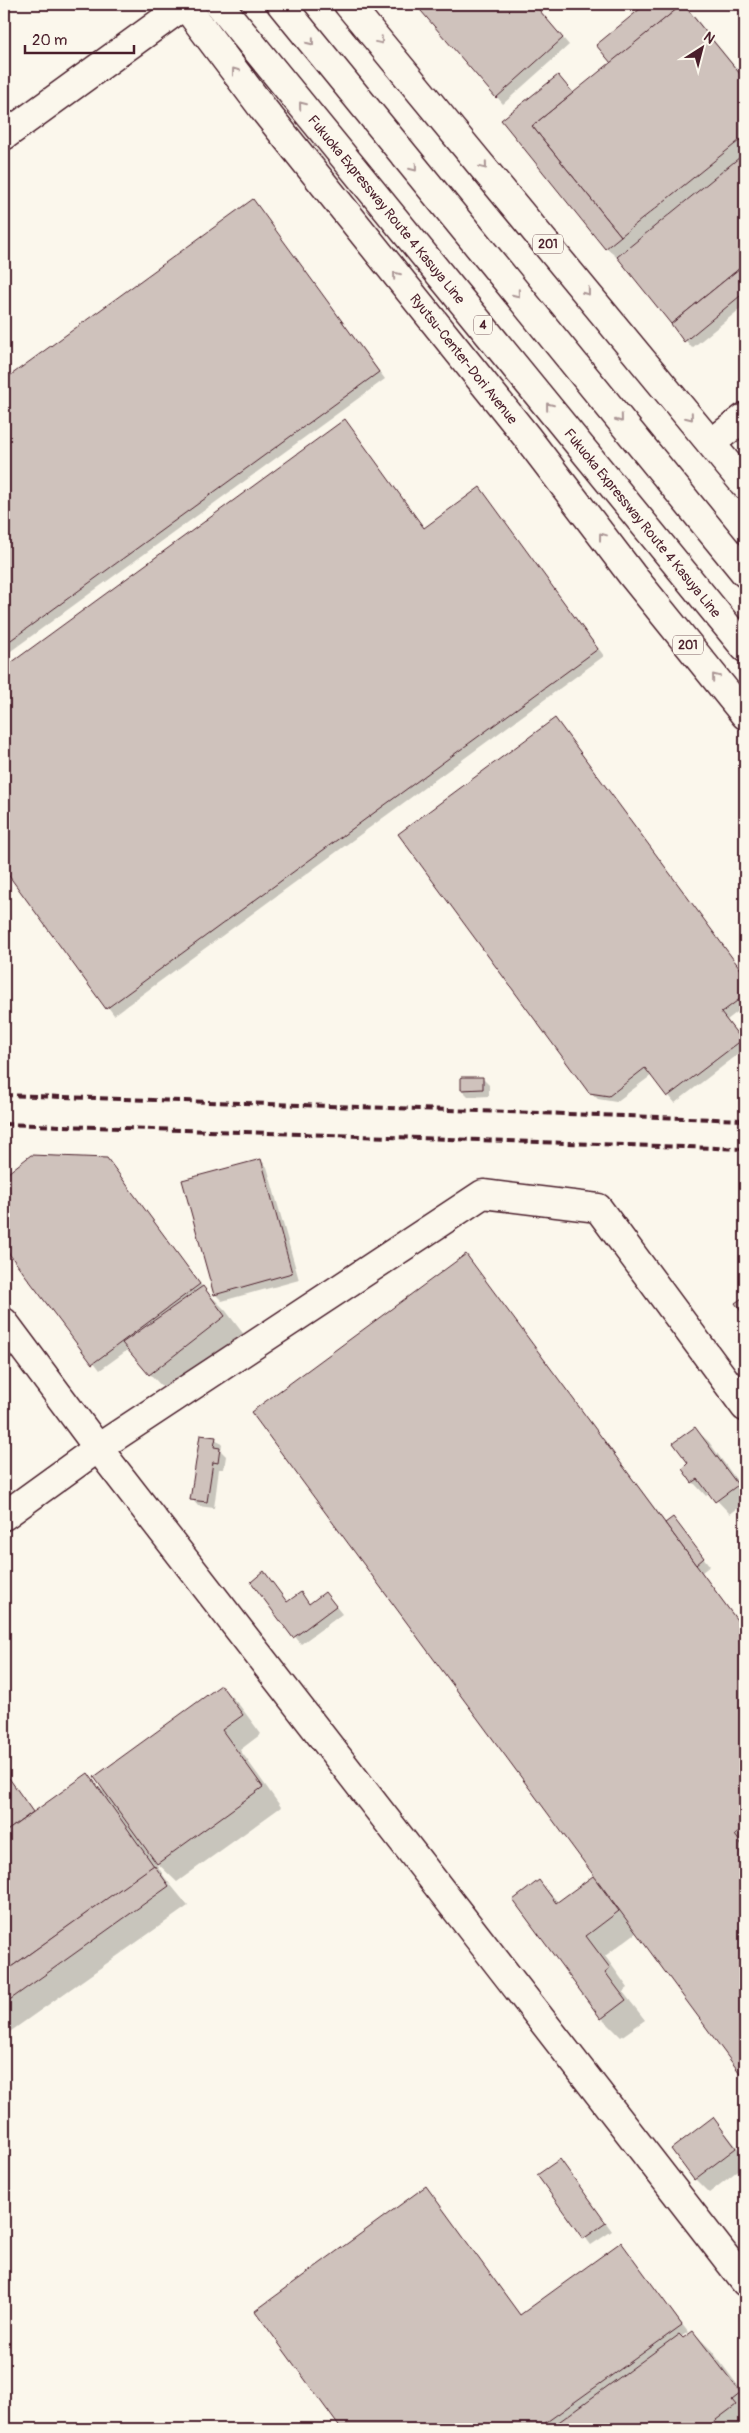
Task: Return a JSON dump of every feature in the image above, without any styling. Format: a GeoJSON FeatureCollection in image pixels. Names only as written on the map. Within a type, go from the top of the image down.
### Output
{"type":"FeatureCollection","features":[{"type":"Feature","properties":{"kind":"main road"},"geometry":{"type":"LineString","coordinates":[[4,136],[185,4]]}},
{"type":"Feature","properties":{"kind":"main road","name":"Ryutsu-Center-Dori Avenue"},"geometry":{"type":"LineString","coordinates":[[185,4],[264,110],[526,436],[632,575],[745,715]]}},
{"type":"Feature","properties":{"kind":"main road","name":"Fukuoka Expressway Route 4 Kasuya Line"},"geometry":{"type":"LineString","coordinates":[[219,4],[745,648]]}},
{"type":"Feature","properties":{"kind":"main road"},"geometry":{"type":"LineString","coordinates":[[281,4],[745,573]]}},
{"type":"Feature","properties":{"kind":"main road","name":"201"},"geometry":{"type":"LineString","coordinates":[[348,4],[745,485]]}},
{"type":"Feature","properties":{"kind":"main road"},"geometry":{"type":"LineString","coordinates":[[711,443],[745,416]]}},
{"type":"Feature","properties":{"kind":"main road"},"geometry":{"type":"LineString","coordinates":[[4,1516],[98,1448],[483,1194],[598,1208],[745,1407]]}},
{"type":"Feature","properties":{"kind":"main road"},"geometry":{"type":"LineString","coordinates":[[4,1322],[98,1448],[745,2282]]}},
{"type":"Feature","properties":{"kind":"building"},"geometry":{"type":"Polygon","coordinates":[[[415,4],[534,4],[563,38],[496,98],[415,4]]]}},
{"type":"Feature","properties":{"kind":"building"},"geometry":{"type":"Polygon","coordinates":[[[646,4],[683,4],[611,63],[596,45],[646,4]]]}},
{"type":"Feature","properties":{"kind":"building"},"geometry":{"type":"Polygon","coordinates":[[[683,4],[745,80],[745,136],[621,236],[532,126],[683,4]]]}},
{"type":"Feature","properties":{"kind":"building"},"geometry":{"type":"Polygon","coordinates":[[[558,75],[573,93],[532,126],[621,236],[605,249],[501,120],[558,75]]]}},
{"type":"Feature","properties":{"kind":"building"},"geometry":{"type":"Polygon","coordinates":[[[745,153],[745,264],[671,324],[617,257],[745,153]]]}},
{"type":"Feature","properties":{"kind":"building"},"geometry":{"type":"Polygon","coordinates":[[[253,199],[379,372],[4,645],[4,380],[253,199]]]}},
{"type":"Feature","properties":{"kind":"building"},"geometry":{"type":"Polygon","coordinates":[[[745,264],[745,292],[684,342],[671,324],[745,264]]]}},
{"type":"Feature","properties":{"kind":"building"},"geometry":{"type":"Polygon","coordinates":[[[345,419],[424,528],[480,487],[598,649],[106,1009],[4,869],[4,668],[345,419]]]}},
{"type":"Feature","properties":{"kind":"building"},"geometry":{"type":"Polygon","coordinates":[[[555,718],[745,975],[741,998],[721,1013],[742,1040],[667,1097],[645,1068],[609,1096],[589,1093],[398,834],[555,718]]]}},
{"type":"Feature","properties":{"kind":"building"},"geometry":{"type":"Polygon","coordinates":[[[461,1077],[483,1077],[483,1089],[461,1090],[461,1077]]]}},
{"type":"Feature","properties":{"kind":"building"},"geometry":{"type":"Polygon","coordinates":[[[31,1155],[107,1158],[200,1284],[92,1364],[4,1247],[4,1176],[31,1155]]]}},
{"type":"Feature","properties":{"kind":"building"},"geometry":{"type":"Polygon","coordinates":[[[261,1159],[292,1273],[214,1295],[182,1180],[261,1159]]]}},
{"type":"Feature","properties":{"kind":"building"},"geometry":{"type":"Polygon","coordinates":[[[466,1254],[745,1631],[745,1827],[735,1835],[745,1849],[745,2080],[251,1412],[466,1254]]]}},
{"type":"Feature","properties":{"kind":"building"},"geometry":{"type":"Polygon","coordinates":[[[203,1286],[225,1316],[149,1375],[122,1343],[203,1286]]]}},
{"type":"Feature","properties":{"kind":"building"},"geometry":{"type":"Polygon","coordinates":[[[745,1296],[745,1317],[735,1303],[745,1296]]]}},
{"type":"Feature","properties":{"kind":"building"},"geometry":{"type":"Polygon","coordinates":[[[695,1427],[738,1485],[715,1502],[698,1479],[692,1483],[682,1469],[688,1463],[673,1443],[695,1427]]]}},
{"type":"Feature","properties":{"kind":"building"},"geometry":{"type":"Polygon","coordinates":[[[200,1435],[216,1437],[214,1447],[220,1448],[218,1463],[213,1462],[207,1502],[190,1500],[200,1435]]]}},
{"type":"Feature","properties":{"kind":"building"},"geometry":{"type":"Polygon","coordinates":[[[673,1517],[704,1558],[696,1565],[665,1523],[673,1517]]]}},
{"type":"Feature","properties":{"kind":"building"},"geometry":{"type":"Polygon","coordinates":[[[264,1571],[287,1602],[301,1592],[309,1604],[325,1592],[336,1606],[293,1638],[251,1582],[264,1571]]]}},
{"type":"Feature","properties":{"kind":"building"},"geometry":{"type":"Polygon","coordinates":[[[221,1685],[243,1715],[222,1730],[263,1787],[157,1864],[94,1777],[221,1685]]]}},
{"type":"Feature","properties":{"kind":"building"},"geometry":{"type":"Polygon","coordinates":[[[4,1771],[33,1812],[4,1833],[4,1771]]]}},
{"type":"Feature","properties":{"kind":"building"},"geometry":{"type":"Polygon","coordinates":[[[88,1773],[154,1866],[4,1972],[4,1833],[88,1773]]]}},
{"type":"Feature","properties":{"kind":"building"},"geometry":{"type":"Polygon","coordinates":[[[154,1865],[169,1886],[4,2004],[4,1972],[154,1865]]]}},
{"type":"Feature","properties":{"kind":"building"},"geometry":{"type":"Polygon","coordinates":[[[593,1876],[619,1911],[586,1936],[610,1968],[605,1972],[626,2000],[601,2019],[513,1900],[539,1880],[556,1903],[593,1876]]]}},
{"type":"Feature","properties":{"kind":"building"},"geometry":{"type":"Polygon","coordinates":[[[713,2117],[736,2148],[694,2180],[671,2149],[713,2117]]]}},
{"type":"Feature","properties":{"kind":"building"},"geometry":{"type":"Polygon","coordinates":[[[560,2159],[606,2223],[583,2239],[537,2175],[560,2159]]]}},
{"type":"Feature","properties":{"kind":"building"},"geometry":{"type":"Polygon","coordinates":[[[426,2186],[520,2315],[621,2242],[682,2325],[537,2429],[341,2429],[255,2311],[426,2186]]]}},
{"type":"Feature","properties":{"kind":"building"},"geometry":{"type":"Polygon","coordinates":[[[693,2331],[741,2393],[732,2400],[736,2405],[704,2429],[559,2429],[556,2424],[679,2334],[683,2338],[693,2331]]]}},
{"type":"Feature","properties":{"kind":"railway"},"geometry":{"type":"LineString","coordinates":[[4,1095],[745,1120]]}},
{"type":"Feature","properties":{"kind":"railway"},"geometry":{"type":"LineString","coordinates":[[4,1124],[745,1149]]}}]}
